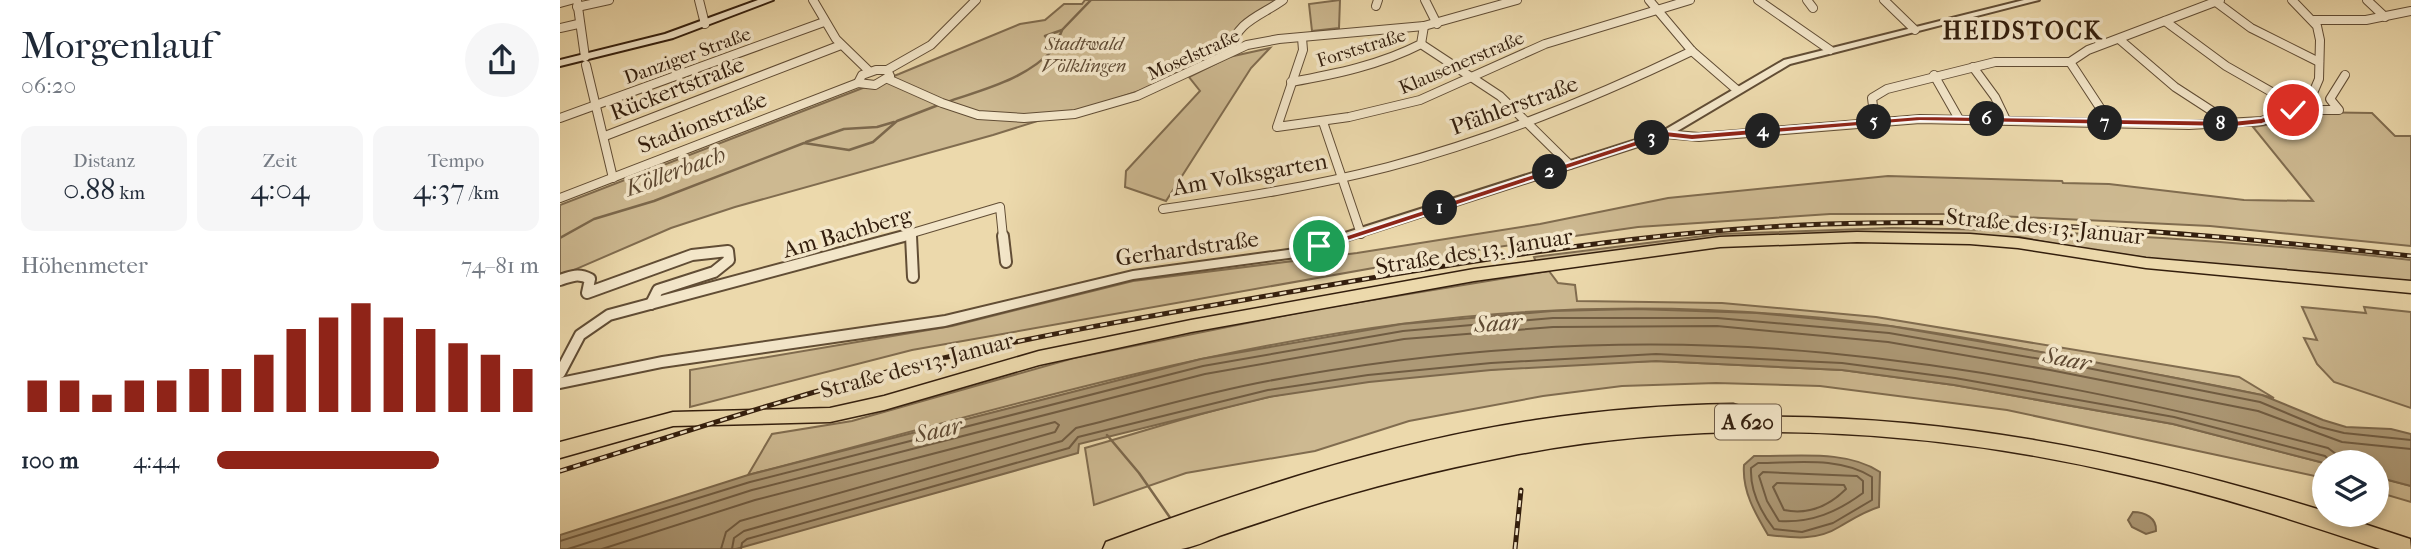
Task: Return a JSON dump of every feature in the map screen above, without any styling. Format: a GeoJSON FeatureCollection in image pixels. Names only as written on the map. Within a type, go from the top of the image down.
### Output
{"type":"FeatureCollection","features":[{"type":"Feature","properties":{"kind":"highway","name":"A 620"},"geometry":{"type":"LineString","coordinates":[[1114,549],[1163,542],[1197,527],[1458,457],[1609,432],[1749,422],[1885,427],[2036,447],[2312,510]]}},
{"type":"Feature","properties":{"kind":"highway","name":"A 620"},"geometry":{"type":"LineString","coordinates":[[2357,527],[2410,549]]}},
{"type":"Feature","properties":{"kind":"highway","name":"A 620"},"geometry":{"type":"LineString","coordinates":[[2373,527],[2411,538]]}},
{"type":"Feature","properties":{"kind":"main road"},"geometry":{"type":"LineString","coordinates":[[560,64],[585,61],[705,24],[768,0]]}},
{"type":"Feature","properties":{"kind":"main road","name":"Straße des 13. Januar"},"geometry":{"type":"LineString","coordinates":[[560,450],[673,418],[830,415],[884,403],[1039,358],[1216,321],[1474,275],[1720,242],[1857,237],[1970,239],[2173,266],[2411,287]]}},
{"type":"Feature","properties":{"kind":"street"},"geometry":{"type":"LineString","coordinates":[[560,2],[609,0]]}},
{"type":"Feature","properties":{"kind":"street"},"geometry":{"type":"LineString","coordinates":[[699,0],[705,24]]}},
{"type":"Feature","properties":{"kind":"street"},"geometry":{"type":"LineString","coordinates":[[813,0],[824,22],[841,45],[869,71],[887,75]]}},
{"type":"Feature","properties":{"kind":"street"},"geometry":{"type":"LineString","coordinates":[[869,71],[862,75],[858,83],[872,86],[931,45],[976,0]]}},
{"type":"Feature","properties":{"kind":"street"},"geometry":{"type":"LineString","coordinates":[[1230,51],[1235,34],[1247,20],[1283,0]]}},
{"type":"Feature","properties":{"kind":"street"},"geometry":{"type":"LineString","coordinates":[[1425,0],[1437,24]]}},
{"type":"Feature","properties":{"kind":"street","name":"Moselstraße"},"geometry":{"type":"LineString","coordinates":[[887,75],[942,103],[978,115],[1054,117],[1100,108],[1158,88],[1247,45],[1437,24],[1517,0]]}},
{"type":"Feature","properties":{"kind":"street"},"geometry":{"type":"LineString","coordinates":[[1648,0],[1692,51],[1737,90]]}},
{"type":"Feature","properties":{"kind":"street","name":"Klausenerstraße"},"geometry":{"type":"LineString","coordinates":[[1291,82],[1276,124],[1282,128],[1323,122],[1420,100],[1545,44],[1690,0]]}},
{"type":"Feature","properties":{"kind":"street"},"geometry":{"type":"LineString","coordinates":[[1758,0],[1830,50]]}},
{"type":"Feature","properties":{"kind":"street"},"geometry":{"type":"LineString","coordinates":[[1807,0],[1813,8]]}},
{"type":"Feature","properties":{"kind":"street"},"geometry":{"type":"LineString","coordinates":[[1884,0],[1915,30]]}},
{"type":"Feature","properties":{"kind":"street","name":"Gerhardstraße"},"geometry":{"type":"LineString","coordinates":[[560,383],[662,362],[945,321],[1133,275],[1267,258],[1361,234],[1665,134],[1787,62],[2035,0]]}},
{"type":"Feature","properties":{"kind":"street"},"geometry":{"type":"LineString","coordinates":[[1665,134],[1692,137],[1882,121],[1959,119],[2233,124],[2262,121],[2295,108],[2313,93],[2319,79],[2320,40],[2314,20],[2292,0]]}},
{"type":"Feature","properties":{"kind":"street"},"geometry":{"type":"LineString","coordinates":[[2367,0],[2385,17]]}},
{"type":"Feature","properties":{"kind":"street"},"geometry":{"type":"LineString","coordinates":[[1882,121],[1873,106],[1872,98],[1877,93],[1934,75],[1995,62],[2070,62],[2088,50],[2218,1],[2251,27],[2319,62]]}},
{"type":"Feature","properties":{"kind":"street"},"geometry":{"type":"LineString","coordinates":[[575,2],[585,61],[613,178]]}},
{"type":"Feature","properties":{"kind":"street"},"geometry":{"type":"LineString","coordinates":[[2314,20],[2339,22],[2411,11]]}},
{"type":"Feature","properties":{"kind":"street"},"geometry":{"type":"LineString","coordinates":[[2165,20],[2226,66],[2295,108],[2339,110],[2330,99],[2345,75]]}},
{"type":"Feature","properties":{"kind":"street","name":"Danziger Straße"},"geometry":{"type":"LineString","coordinates":[[560,118],[824,22]]}},
{"type":"Feature","properties":{"kind":"street"},"geometry":{"type":"LineString","coordinates":[[560,28],[578,24]]}},
{"type":"Feature","properties":{"kind":"street","name":"Forststraße"},"geometry":{"type":"LineString","coordinates":[[1291,82],[1357,68],[1406,52],[1421,44],[1424,26]]}},
{"type":"Feature","properties":{"kind":"street"},"geometry":{"type":"LineString","coordinates":[[1291,82],[1303,50],[1302,38]]}},
{"type":"Feature","properties":{"kind":"street"},"geometry":{"type":"LineString","coordinates":[[2119,39],[2175,87],[2233,124]]}},
{"type":"Feature","properties":{"kind":"street"},"geometry":{"type":"LineString","coordinates":[[1421,44],[1500,96],[1530,122],[1570,165]]}},
{"type":"Feature","properties":{"kind":"street","name":"Rückertstraße"},"geometry":{"type":"LineString","coordinates":[[605,136],[841,45]]}},
{"type":"Feature","properties":{"kind":"street","name":"Pfählerstraße"},"geometry":{"type":"LineString","coordinates":[[1343,178],[1448,149],[1530,122],[1628,82],[1692,51]]}},
{"type":"Feature","properties":{"kind":"street"},"geometry":{"type":"LineString","coordinates":[[2070,62],[2110,123]]}},
{"type":"Feature","properties":{"kind":"street"},"geometry":{"type":"LineString","coordinates":[[1973,67],[1995,97],[2006,120]]}},
{"type":"Feature","properties":{"kind":"street"},"geometry":{"type":"LineString","coordinates":[[1934,75],[1959,119]]}},
{"type":"Feature","properties":{"kind":"street"},"geometry":{"type":"LineString","coordinates":[[2319,79],[2339,85]]}},
{"type":"Feature","properties":{"kind":"street","name":"Stadionstraße"},"geometry":{"type":"LineString","coordinates":[[560,198],[858,83]]}},
{"type":"Feature","properties":{"kind":"street"},"geometry":{"type":"LineString","coordinates":[[1323,122],[1361,234]]}},
{"type":"Feature","properties":{"kind":"street","name":"Am Volksgarten"},"geometry":{"type":"LineString","coordinates":[[1163,209],[1343,178]]}},
{"type":"Feature","properties":{"kind":"street","name":"Am Bachberg"},"geometry":{"type":"LineString","coordinates":[[560,373],[580,335],[595,322],[609,315],[911,234],[1000,207],[1006,262]]}},
{"type":"Feature","properties":{"kind":"street"},"geometry":{"type":"LineString","coordinates":[[911,234],[912,278]]}},
{"type":"Feature","properties":{"kind":"street","name":"Am Bachberg"},"geometry":{"type":"LineString","coordinates":[[560,280],[575,273],[590,279],[587,293],[607,289],[692,256],[728,251],[729,260],[714,272],[658,290],[650,304]]}},
{"type":"Feature","properties":{"kind":"green space","name":"Stadtwald Völklingen"},"geometry":{"type":"Polygon","coordinates":[[[1085,0],[1283,0],[1263,11],[1214,54],[1142,90],[1079,111],[1060,114],[735,207],[671,228],[560,276],[560,205],[899,74],[1020,24],[1045,20],[1064,4],[1082,4],[1085,0]]]}},
{"type":"Feature","properties":{"kind":"green space"},"geometry":{"type":"Polygon","coordinates":[[[1340,0],[1339,28],[1312,31],[1309,4],[1340,0]]]}},
{"type":"Feature","properties":{"kind":"green space"},"geometry":{"type":"Polygon","coordinates":[[[1270,48],[1251,68],[1166,201],[1125,187],[1126,171],[1200,91],[1189,77],[1229,57],[1270,48]]]}},
{"type":"Feature","properties":{"kind":"green space"},"geometry":{"type":"Polygon","coordinates":[[[2304,112],[2372,113],[2395,136],[2411,136],[2411,246],[2210,226],[1957,214],[1830,214],[1638,227],[1469,251],[912,350],[690,407],[690,370],[952,326],[1133,281],[1357,253],[1540,224],[1668,198],[1888,176],[2062,181],[2244,200],[2313,201],[2253,127],[2278,123],[2304,112]]]}},
{"type":"Feature","properties":{"kind":"green space"},"geometry":{"type":"Polygon","coordinates":[[[1892,228],[2152,237],[2346,253],[2411,260],[2411,282],[2160,260],[2020,237],[1836,234],[1536,262],[1534,257],[1720,234],[1892,228]]]}},
{"type":"Feature","properties":{"kind":"green space"},"geometry":{"type":"Polygon","coordinates":[[[1549,271],[1558,283],[1575,285],[1577,301],[1722,303],[1876,317],[2239,377],[2274,398],[1984,341],[1860,322],[1688,309],[1573,310],[1458,317],[1401,324],[1236,352],[1072,389],[748,475],[772,434],[852,421],[1074,358],[1317,309],[1549,271]]]}},
{"type":"Feature","properties":{"kind":"green space"},"geometry":{"type":"Polygon","coordinates":[[[2302,307],[2366,313],[2364,307],[2411,312],[2411,408],[2334,382],[2317,364],[2304,338],[2317,340],[2302,307]]]}},
{"type":"Feature","properties":{"kind":"green space"},"geometry":{"type":"Polygon","coordinates":[[[1656,361],[1842,370],[1954,385],[2173,424],[2312,460],[2312,475],[2007,410],[1820,386],[1716,383],[1622,386],[1543,396],[1409,421],[1315,451],[1186,473],[1094,505],[1085,448],[1223,408],[1316,388],[1511,368],[1656,361]]]}},
{"type":"Feature","properties":{"kind":"green space"},"geometry":{"type":"Polygon","coordinates":[[[2389,480],[2411,486],[2411,502],[2389,496],[2389,480]]]}},
{"type":"Feature","properties":{"kind":"water","name":"Saar"},"geometry":{"type":"Polygon","coordinates":[[[1636,309],[1757,313],[1890,326],[2053,354],[2262,395],[2346,427],[2391,429],[2411,434],[2411,486],[2389,480],[2389,450],[2312,450],[2312,460],[2173,424],[1954,385],[1842,370],[1656,361],[1491,370],[1369,382],[1269,397],[1079,444],[1078,453],[736,549],[560,549],[560,535],[748,475],[1201,359],[1402,324],[1552,311],[1636,309]]]}},
{"type":"Feature","properties":{"kind":"water"},"geometry":{"type":"Polygon","coordinates":[[[1754,456],[1836,457],[1866,465],[1880,472],[1879,507],[1822,535],[1768,535],[1754,510],[1745,484],[1744,465],[1754,456]]]}},
{"type":"Feature","properties":{"kind":"water"},"geometry":{"type":"Polygon","coordinates":[[[2133,512],[2149,517],[2155,523],[2156,531],[2146,534],[2132,527],[2128,520],[2133,512]]]}},
{"type":"Feature","properties":{"kind":"waterway","name":"Köllerbach"},"geometry":{"type":"LineString","coordinates":[[1062,30],[1091,0]]}},
{"type":"Feature","properties":{"kind":"waterway","name":"Köllerbach"},"geometry":{"type":"LineString","coordinates":[[1055,48],[1045,36],[1062,30]]}},
{"type":"Feature","properties":{"kind":"waterway","name":"Köllerbach"},"geometry":{"type":"LineString","coordinates":[[1055,48],[1062,30]]}},
{"type":"Feature","properties":{"kind":"waterway","name":"Köllerbach"},"geometry":{"type":"LineString","coordinates":[[947,102],[1005,82],[1031,68],[1055,48]]}},
{"type":"Feature","properties":{"kind":"waterway","name":"Köllerbach"},"geometry":{"type":"LineString","coordinates":[[560,238],[594,219],[654,201],[804,143],[849,150],[873,142],[897,121],[941,104]]}},
{"type":"Feature","properties":{"kind":"waterway","name":"Köllerbach"},"geometry":{"type":"LineString","coordinates":[[806,142],[844,129],[877,127],[894,122]]}},
{"type":"Feature","properties":{"kind":"waterway"},"geometry":{"type":"LineString","coordinates":[[1107,435],[1139,473],[1171,519]]}},
{"type":"Feature","properties":{"kind":"railway"},"geometry":{"type":"LineString","coordinates":[[560,471],[831,387],[1024,340],[1392,275],[1515,255],[1640,239],[1764,227],[1973,223],[2192,235],[2411,256]]}},
{"type":"Feature","properties":{"kind":"railway"},"geometry":{"type":"LineString","coordinates":[[1515,549],[1521,490]]}},
{"type":"Feature","properties":{"kind":"district","name":"HEIDSTOCK"},"geometry":{"type":"Point","coordinates":[2023,31]}},
{"type":"Feature","properties":{"kind":"route"},"geometry":{"type":"LineString","coordinates":[[1319,246],[1665,134],[1692,137],[1920,118],[2233,124],[2262,121],[2293,110]]}}]}
